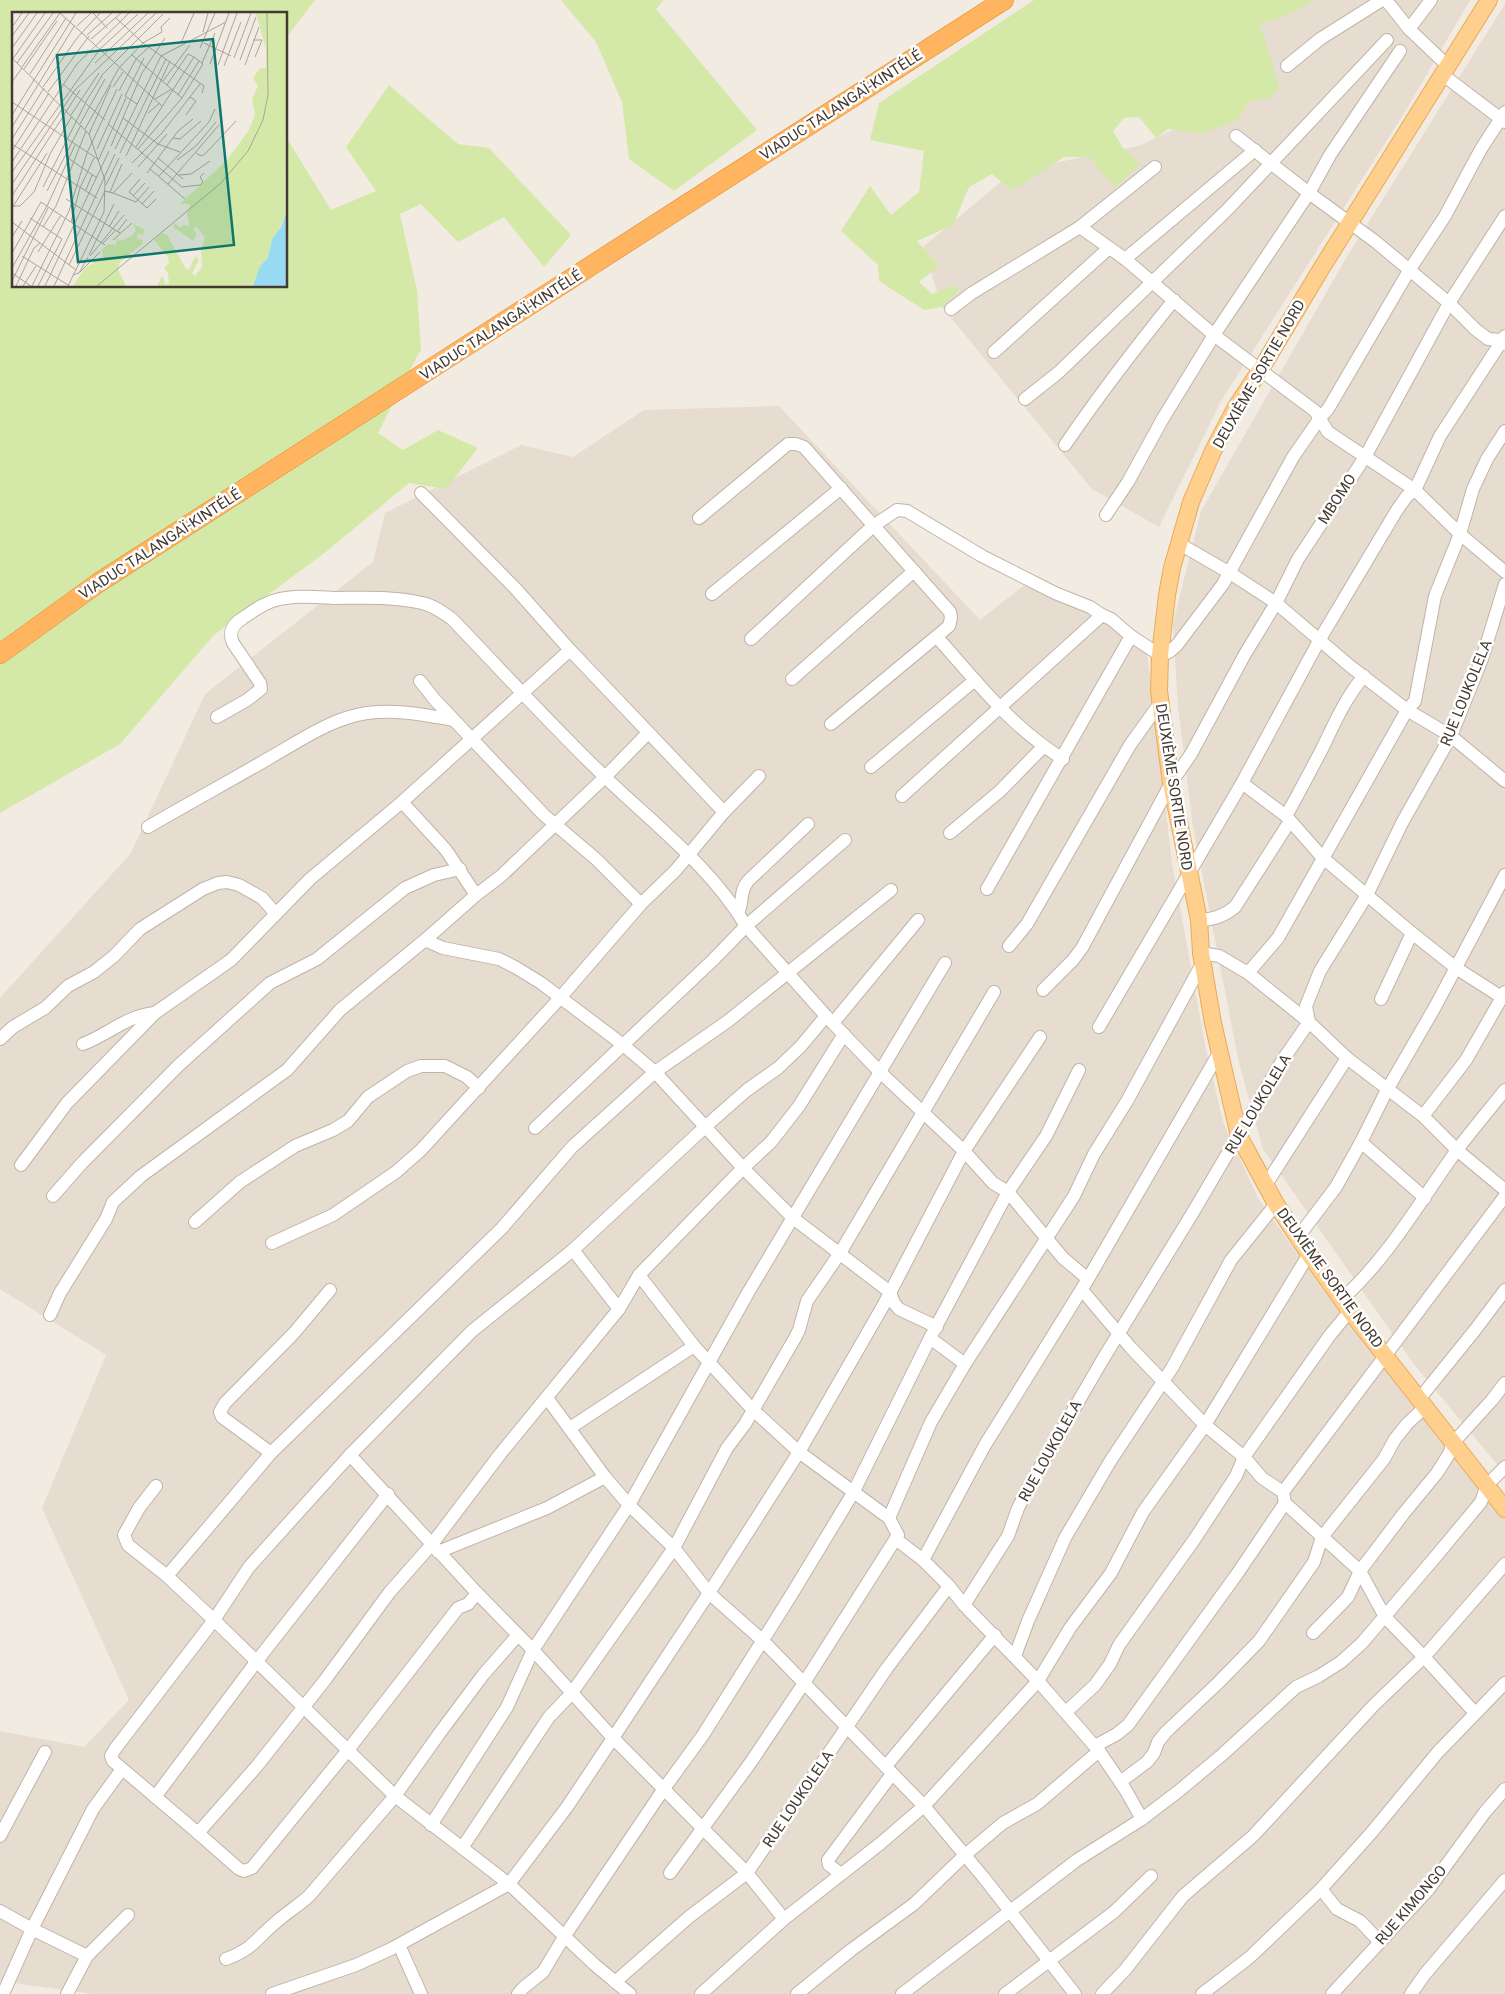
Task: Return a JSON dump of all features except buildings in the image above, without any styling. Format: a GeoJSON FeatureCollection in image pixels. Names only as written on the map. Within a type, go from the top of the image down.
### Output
{"type":"FeatureCollection","features":[{"type":"Feature","properties":{"kind":"highway","name":"VIADUC TALANGAÏ-KINTÉLÉ"},"geometry":{"type":"LineString","coordinates":[[0,639],[54,598],[99,568],[561,273],[981,0]]}},
{"type":"Feature","properties":{"kind":"highway","name":"VIADUC TALANGAÏ-KINTÉLÉ"},"geometry":{"type":"LineString","coordinates":[[0,654],[98,582],[1004,0]]}},
{"type":"Feature","properties":{"kind":"main road","name":"DEUXIÈME SORTIE NORD"},"geometry":{"type":"LineString","coordinates":[[1489,0],[1236,407],[1213,451],[1191,502],[1178,543],[1167,595],[1160,655],[1160,703],[1171,783],[1199,920],[1202,957],[1219,1053],[1239,1136],[1276,1204],[1309,1254],[1346,1305],[1505,1509]]}},
{"type":"Feature","properties":{"kind":"street"},"geometry":{"type":"LineString","coordinates":[[751,639],[873,526],[897,510],[907,511],[982,556],[1090,607],[1160,655],[1169,652],[1177,646],[1230,573],[1294,457],[1328,409],[1410,269],[1445,216],[1481,148],[1504,118],[1445,71],[1384,0],[1320,38],[1287,66]]}},
{"type":"Feature","properties":{"kind":"street"},"geometry":{"type":"LineString","coordinates":[[1409,29],[1431,0]]}},
{"type":"Feature","properties":{"kind":"street"},"geometry":{"type":"LineString","coordinates":[[1025,399],[1059,372],[1227,210],[1387,40]]}},
{"type":"Feature","properties":{"kind":"street"},"geometry":{"type":"LineString","coordinates":[[1106,515],[1128,482],[1162,420],[1214,335],[1309,193],[1330,155],[1400,52]]}},
{"type":"Feature","properties":{"kind":"street"},"geometry":{"type":"LineString","coordinates":[[1236,136],[1410,269],[1488,339],[1504,340]]}},
{"type":"Feature","properties":{"kind":"street"},"geometry":{"type":"LineString","coordinates":[[1125,259],[1255,150]]}},
{"type":"Feature","properties":{"kind":"street"},"geometry":{"type":"LineString","coordinates":[[951,309],[972,293],[1080,227],[1155,168]]}},
{"type":"Feature","properties":{"kind":"street","name":"MBOMO"},"geometry":{"type":"LineString","coordinates":[[1043,990],[1073,960],[1082,948],[1171,783],[1190,754],[1245,654],[1276,604],[1298,559],[1365,457],[1449,303],[1505,216]]}},
{"type":"Feature","properties":{"kind":"street"},"geometry":{"type":"LineString","coordinates":[[1080,227],[1125,259],[1214,335],[1315,411],[1328,432],[1415,490],[1460,534],[1505,572]]}},
{"type":"Feature","properties":{"kind":"street"},"geometry":{"type":"LineString","coordinates":[[994,352],[1110,248]]}},
{"type":"Feature","properties":{"kind":"street"},"geometry":{"type":"LineString","coordinates":[[1066,445],[1085,415],[1174,300]]}},
{"type":"Feature","properties":{"kind":"street"},"geometry":{"type":"LineString","coordinates":[[1099,1027],[1242,782],[1320,640],[1397,510],[1407,496],[1415,490],[1440,436],[1504,340]]}},
{"type":"Feature","properties":{"kind":"street"},"geometry":{"type":"LineString","coordinates":[[1248,973],[1278,938],[1407,710],[1415,701],[1435,596],[1460,534],[1473,489],[1487,459],[1505,431]]}},
{"type":"Feature","properties":{"kind":"street"},"geometry":{"type":"LineString","coordinates":[[699,518],[788,444],[796,444],[804,447],[950,612],[949,626],[831,724]]}},
{"type":"Feature","properties":{"kind":"street"},"geometry":{"type":"LineString","coordinates":[[712,594],[840,488]]}},
{"type":"Feature","properties":{"kind":"street"},"geometry":{"type":"LineString","coordinates":[[421,493],[515,588],[570,650],[724,812]]}},
{"type":"Feature","properties":{"kind":"street"},"geometry":{"type":"LineString","coordinates":[[1178,543],[1230,573],[1276,604],[1350,666],[1407,710],[1451,736],[1505,781]]}},
{"type":"Feature","properties":{"kind":"street"},"geometry":{"type":"LineString","coordinates":[[792,679],[914,571]]}},
{"type":"Feature","properties":{"kind":"street","name":"RUE LOUKOLELA"},"geometry":{"type":"LineString","coordinates":[[964,1605],[1008,1536],[1018,1508],[1031,1483],[1118,1334],[1239,1136],[1282,1061],[1309,1022],[1306,1006],[1320,971],[1367,895],[1402,824],[1451,736],[1482,659],[1505,584]]}},
{"type":"Feature","properties":{"kind":"street"},"geometry":{"type":"LineString","coordinates":[[217,717],[252,697],[261,689],[260,683],[231,639],[233,626],[262,605],[293,597],[374,598],[424,603],[439,609],[452,619],[605,777],[688,853],[738,913],[746,926],[880,1072],[964,1151],[993,1183],[1008,1192],[1085,1284],[1118,1334],[1205,1425],[1244,1457],[1262,1478],[1322,1537],[1360,1571],[1385,1616],[1475,1713]]}},
{"type":"Feature","properties":{"kind":"street"},"geometry":{"type":"LineString","coordinates":[[902,796],[1102,615]]}},
{"type":"Feature","properties":{"kind":"street"},"geometry":{"type":"LineString","coordinates":[[987,889],[1063,759],[1131,636]]}},
{"type":"Feature","properties":{"kind":"street"},"geometry":{"type":"LineString","coordinates":[[937,637],[1000,709],[1024,732],[1043,747],[1063,759]]}},
{"type":"Feature","properties":{"kind":"street"},"geometry":{"type":"LineString","coordinates":[[21,1165],[67,1103],[155,1013],[231,960],[310,879],[402,802],[570,650]]}},
{"type":"Feature","properties":{"kind":"street"},"geometry":{"type":"LineString","coordinates":[[1199,920],[1219,917],[1235,907],[1288,818],[1353,689],[1364,676]]}},
{"type":"Feature","properties":{"kind":"street"},"geometry":{"type":"LineString","coordinates":[[420,680],[472,740],[554,824],[596,860],[641,904]]}},
{"type":"Feature","properties":{"kind":"street"},"geometry":{"type":"LineString","coordinates":[[871,767],[975,680]]}},
{"type":"Feature","properties":{"kind":"street"},"geometry":{"type":"LineString","coordinates":[[1010,946],[1027,924],[1130,745],[1160,703]]}},
{"type":"Feature","properties":{"kind":"street"},"geometry":{"type":"LineString","coordinates":[[148,827],[306,736],[343,719],[366,713],[390,711],[413,712],[454,720]]}},
{"type":"Feature","properties":{"kind":"street"},"geometry":{"type":"LineString","coordinates":[[50,1314],[60,1293],[106,1219],[113,1202],[141,1176],[287,1070],[340,1010],[500,876],[605,777],[648,733]]}},
{"type":"Feature","properties":{"kind":"street"},"geometry":{"type":"LineString","coordinates":[[950,833],[1000,791],[1043,747]]}},
{"type":"Feature","properties":{"kind":"street"},"geometry":{"type":"LineString","coordinates":[[272,1243],[334,1215],[396,1172],[422,1150],[560,998],[641,904],[676,870],[688,853],[758,776]]}},
{"type":"Feature","properties":{"kind":"street"},"geometry":{"type":"LineString","coordinates":[[1242,782],[1288,818],[1323,858],[1412,933],[1456,968],[1504,995],[1466,1060],[1423,1116]]}},
{"type":"Feature","properties":{"kind":"street"},"geometry":{"type":"LineString","coordinates":[[402,802],[446,850],[476,895]]}},
{"type":"Feature","properties":{"kind":"street"},"geometry":{"type":"LineString","coordinates":[[738,913],[743,903],[742,888],[808,824]]}},
{"type":"Feature","properties":{"kind":"street"},"geometry":{"type":"LineString","coordinates":[[535,1128],[713,960],[746,926],[845,840]]}},
{"type":"Feature","properties":{"kind":"street"},"geometry":{"type":"LineString","coordinates":[[53,1196],[82,1163],[179,1065],[270,983],[317,959],[405,888],[434,875],[460,869]]}},
{"type":"Feature","properties":{"kind":"street"},"geometry":{"type":"LineString","coordinates":[[1298,1237],[1326,1201],[1362,1142],[1387,1090],[1456,968],[1505,875]]}},
{"type":"Feature","properties":{"kind":"street"},"geometry":{"type":"LineString","coordinates":[[0,1039],[13,1027],[45,1008],[68,986],[94,972],[114,956],[140,929],[203,889],[218,883],[227,882],[239,885],[262,898],[276,914]]}},
{"type":"Feature","properties":{"kind":"street"},"geometry":{"type":"LineString","coordinates":[[167,1576],[270,1454],[502,1228],[572,1147],[655,1072],[728,1021],[891,890]]}},
{"type":"Feature","properties":{"kind":"street"},"geometry":{"type":"LineString","coordinates":[[477,1593],[468,1604],[458,1608],[348,1750],[252,1868],[244,1871],[239,1869],[122,1769],[112,1758],[112,1752],[214,1620],[249,1567],[350,1455],[472,1330],[573,1250],[706,1126],[747,1090],[778,1068],[830,1019],[918,920]]}},
{"type":"Feature","properties":{"kind":"street"},"geometry":{"type":"LineString","coordinates":[[1381,999],[1412,933]]}},
{"type":"Feature","properties":{"kind":"street"},"geometry":{"type":"LineString","coordinates":[[425,940],[443,948],[499,959],[528,974],[622,1044],[655,1072],[743,1168],[793,1218],[890,1292],[894,1303],[899,1309],[933,1332],[965,1364]]}},
{"type":"Feature","properties":{"kind":"street"},"geometry":{"type":"LineString","coordinates":[[889,1518],[930,1422],[965,1364],[1074,1196],[1094,1154],[1127,1101],[1202,957],[1219,956],[1248,973],[1309,1022],[1347,1058],[1423,1116],[1457,1150],[1505,1190]]}},
{"type":"Feature","properties":{"kind":"street"},"geometry":{"type":"LineString","coordinates":[[431,1825],[507,1706],[533,1650],[629,1504],[710,1364],[749,1291],[945,963]]}},
{"type":"Feature","properties":{"kind":"street"},"geometry":{"type":"LineString","coordinates":[[462,1848],[549,1717],[572,1694],[674,1548],[727,1448],[753,1410],[799,1330],[807,1301],[840,1253],[994,992]]}},
{"type":"Feature","properties":{"kind":"street"},"geometry":{"type":"LineString","coordinates":[[83,1044],[98,1038],[126,1021],[144,1014],[155,1013]]}},
{"type":"Feature","properties":{"kind":"street"},"geometry":{"type":"LineString","coordinates":[[198,1833],[257,1766],[389,1593],[435,1548],[501,1453],[619,1309],[639,1275],[743,1168],[772,1142],[799,1106],[844,1034]]}},
{"type":"Feature","properties":{"kind":"street"},"geometry":{"type":"LineString","coordinates":[[272,1994],[356,1965],[399,1945],[509,1884],[567,1807],[709,1593],[799,1452],[890,1292],[964,1151],[1040,1037]]}},
{"type":"Feature","properties":{"kind":"street"},"geometry":{"type":"LineString","coordinates":[[923,1560],[985,1445],[1085,1284],[1219,1053]]}},
{"type":"Feature","properties":{"kind":"street"},"geometry":{"type":"LineString","coordinates":[[1266,1183],[1347,1058]]}},
{"type":"Feature","properties":{"kind":"street"},"geometry":{"type":"LineString","coordinates":[[195,1222],[240,1182],[296,1146],[333,1130],[348,1121],[368,1097],[407,1071],[421,1066],[445,1066],[467,1076],[479,1088]]}},
{"type":"Feature","properties":{"kind":"street"},"geometry":{"type":"LineString","coordinates":[[518,1994],[543,1972],[564,1937],[703,1734],[763,1641],[853,1493],[933,1332],[1008,1192],[1046,1136],[1078,1070]]}},
{"type":"Feature","properties":{"kind":"street"},"geometry":{"type":"LineString","coordinates":[[1066,1712],[1095,1685],[1110,1664],[1120,1645],[1194,1540],[1236,1476],[1244,1457],[1330,1335],[1356,1287],[1426,1198],[1457,1150],[1505,1090]]}},
{"type":"Feature","properties":{"kind":"street"},"geometry":{"type":"LineString","coordinates":[[1362,1142],[1426,1198]]}},
{"type":"Feature","properties":{"kind":"street"},"geometry":{"type":"LineString","coordinates":[[797,1994],[851,1950],[914,1904],[965,1855],[1003,1823],[1037,1804],[1097,1748],[1128,1725],[1237,1574],[1284,1498],[1386,1355],[1505,1196]]}},
{"type":"Feature","properties":{"kind":"street"},"geometry":{"type":"LineString","coordinates":[[1015,1656],[1028,1620],[1066,1538],[1111,1460],[1172,1368],[1231,1260],[1276,1204]]}},
{"type":"Feature","properties":{"kind":"street"},"geometry":{"type":"LineString","coordinates":[[573,1250],[619,1309]]}},
{"type":"Feature","properties":{"kind":"street"},"geometry":{"type":"LineString","coordinates":[[701,1994],[784,1919],[881,1843],[924,1806],[1038,1681],[1070,1628],[1111,1573],[1143,1512],[1205,1425],[1309,1254]]}},
{"type":"Feature","properties":{"kind":"street"},"geometry":{"type":"LineString","coordinates":[[639,1275],[694,1346],[753,1410],[799,1452],[889,1518],[897,1531],[896,1540],[804,1683],[703,1830],[670,1872]]}},
{"type":"Feature","properties":{"kind":"street"},"geometry":{"type":"LineString","coordinates":[[270,1454],[222,1417],[220,1412],[225,1403],[294,1333],[330,1290]]}},
{"type":"Feature","properties":{"kind":"street"},"geometry":{"type":"LineString","coordinates":[[1120,1782],[1147,1762],[1166,1732],[1259,1641],[1314,1562],[1322,1537],[1384,1459],[1395,1439],[1505,1290]]}},
{"type":"Feature","properties":{"kind":"street"},"geometry":{"type":"LineString","coordinates":[[570,1428],[694,1346]]}},
{"type":"Feature","properties":{"kind":"street"},"geometry":{"type":"LineString","coordinates":[[1313,1633],[1348,1597],[1360,1571],[1437,1473],[1449,1454],[1453,1443],[1505,1383]]}},
{"type":"Feature","properties":{"kind":"street"},"geometry":{"type":"LineString","coordinates":[[547,1398],[606,1477],[629,1504],[674,1548],[709,1593],[763,1641],[924,1806],[1075,1994]]}},
{"type":"Feature","properties":{"kind":"street"},"geometry":{"type":"LineString","coordinates":[[350,1455],[613,1738],[747,1873],[784,1919]]}},
{"type":"Feature","properties":{"kind":"street"},"geometry":{"type":"LineString","coordinates":[[902,1994],[1077,1860],[1142,1819],[1223,1754],[1296,1687],[1319,1676],[1341,1662],[1362,1643],[1481,1502],[1487,1485],[1505,1467]]}},
{"type":"Feature","properties":{"kind":"street"},"geometry":{"type":"LineString","coordinates":[[435,1548],[547,1508],[606,1477]]}},
{"type":"Feature","properties":{"kind":"street"},"geometry":{"type":"LineString","coordinates":[[156,1486],[139,1508],[124,1535],[128,1545],[167,1576],[214,1620],[395,1796],[509,1884],[564,1937],[630,1994]]}},
{"type":"Feature","properties":{"kind":"street"},"geometry":{"type":"LineString","coordinates":[[155,1797],[256,1662],[388,1494]]}},
{"type":"Feature","properties":{"kind":"street"},"geometry":{"type":"LineString","coordinates":[[896,1540],[923,1560],[949,1586],[964,1605],[995,1635],[1066,1712],[1097,1748],[1142,1819]]}},
{"type":"Feature","properties":{"kind":"street"},"geometry":{"type":"LineString","coordinates":[[1102,1994],[1125,1970],[1183,1896],[1253,1836],[1373,1706],[1424,1657],[1505,1564]]}},
{"type":"Feature","properties":{"kind":"street","name":"RUE LOUKOLELA"},"geometry":{"type":"LineString","coordinates":[[615,1982],[689,1918],[747,1873],[887,1668],[949,1586]]}},
{"type":"Feature","properties":{"kind":"street"},"geometry":{"type":"LineString","coordinates":[[226,1959],[251,1947],[275,1922],[296,1908],[308,1896],[395,1796],[482,1675],[518,1635]]}},
{"type":"Feature","properties":{"kind":"street"},"geometry":{"type":"LineString","coordinates":[[841,1874],[829,1865],[828,1860],[889,1770],[995,1635]]}},
{"type":"Feature","properties":{"kind":"street"},"geometry":{"type":"LineString","coordinates":[[1202,1994],[1250,1957],[1321,1889],[1372,1832],[1438,1752],[1505,1683]]}},
{"type":"Feature","properties":{"kind":"street"},"geometry":{"type":"LineString","coordinates":[[0,1836],[45,1752]]}},
{"type":"Feature","properties":{"kind":"street"},"geometry":{"type":"LineString","coordinates":[[3,1994],[32,1929],[93,1809],[122,1769]]}},
{"type":"Feature","properties":{"kind":"street","name":"RUE KIMONGO"},"geometry":{"type":"LineString","coordinates":[[1332,1994],[1428,1890],[1485,1812],[1505,1789]]}},
{"type":"Feature","properties":{"kind":"street"},"geometry":{"type":"LineString","coordinates":[[1005,1994],[1114,1912],[1151,1876]]}},
{"type":"Feature","properties":{"kind":"street"},"geometry":{"type":"LineString","coordinates":[[1411,1994],[1425,1974],[1505,1880]]}},
{"type":"Feature","properties":{"kind":"street"},"geometry":{"type":"LineString","coordinates":[[1321,1889],[1337,1909],[1360,1921],[1380,1942]]}},
{"type":"Feature","properties":{"kind":"street"},"geometry":{"type":"LineString","coordinates":[[0,1911],[87,1956]]}},
{"type":"Feature","properties":{"kind":"street"},"geometry":{"type":"LineString","coordinates":[[67,1994],[87,1956],[128,1915]]}},
{"type":"Feature","properties":{"kind":"street"},"geometry":{"type":"LineString","coordinates":[[399,1945],[421,1994]]}},
{"type":"Feature","properties":{"kind":"street"},"geometry":{"type":"LineString","coordinates":[[298,1994],[304,1982]]}},
{"type":"Feature","properties":{"kind":"shaded area"},"geometry":{"type":"Polygon","coordinates":[[[1295,0],[1470,0],[1406,110],[1221,401],[1159,527],[1092,489],[942,307],[923,247],[1014,171],[1139,146],[1221,107],[1252,29],[1295,0]]]}},
{"type":"Feature","properties":{"kind":"shaded area"},"geometry":{"type":"Polygon","coordinates":[[[1505,4],[1505,1474],[1413,1363],[1263,1149],[1239,1063],[1193,827],[1178,706],[1173,624],[1201,511],[1348,255],[1505,4]]]}},
{"type":"Feature","properties":{"kind":"shaded area"},"geometry":{"type":"Polygon","coordinates":[[[779,406],[980,620],[1031,580],[1114,616],[1147,653],[1172,863],[1205,1045],[1223,1122],[1258,1198],[1323,1290],[1505,1516],[1505,1994],[93,1994],[0,1981],[0,1731],[84,1747],[129,1700],[42,1508],[106,1355],[0,1289],[0,998],[131,853],[205,694],[373,562],[385,513],[521,445],[573,457],[644,410],[779,406]]]}},
{"type":"Feature","properties":{"kind":"green space"},"geometry":{"type":"Polygon","coordinates":[[[0,0],[315,0],[288,35],[288,12],[12,12],[12,288],[288,288],[288,140],[331,210],[376,191],[346,147],[389,85],[458,144],[489,148],[571,235],[544,267],[504,217],[458,242],[421,204],[400,214],[417,291],[421,349],[378,433],[403,450],[438,430],[478,448],[446,489],[409,483],[327,551],[214,635],[120,744],[0,813],[0,0]]]}},
{"type":"Feature","properties":{"kind":"green space"},"geometry":{"type":"Polygon","coordinates":[[[561,0],[664,0],[656,9],[757,130],[674,191],[629,159],[622,102],[596,42],[561,0]]]}},
{"type":"Feature","properties":{"kind":"green space"},"geometry":{"type":"Polygon","coordinates":[[[1034,0],[1313,0],[1288,15],[1260,24],[1279,87],[1271,98],[1251,101],[1236,121],[1199,134],[1168,129],[1156,138],[1139,117],[1124,118],[1113,131],[1123,148],[1140,164],[1115,188],[1090,157],[1064,157],[1012,191],[992,174],[969,187],[953,225],[917,241],[939,266],[919,282],[932,294],[954,285],[959,290],[942,307],[924,310],[879,281],[878,265],[841,231],[870,186],[891,215],[919,192],[924,151],[870,140],[879,103],[1034,0]]]}}]}
